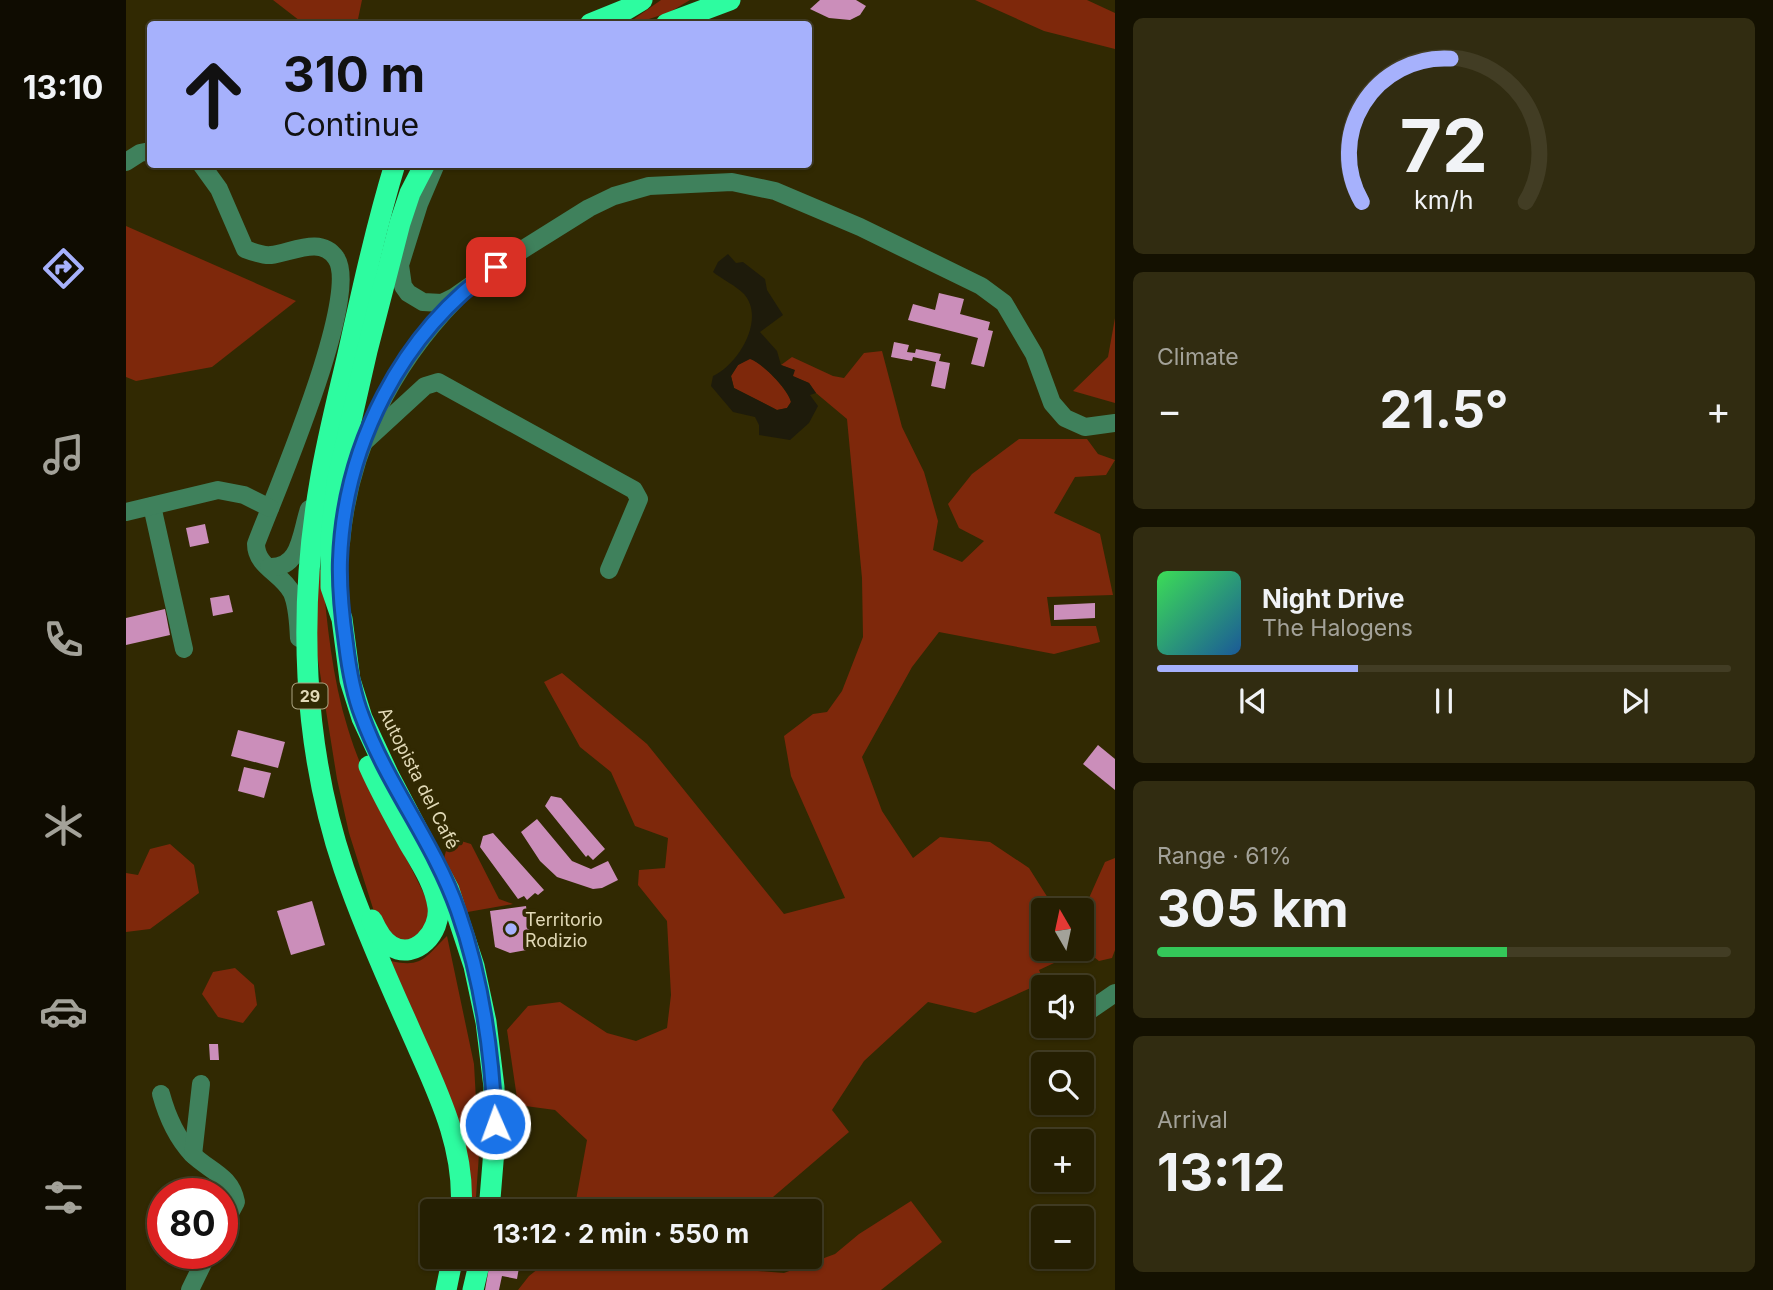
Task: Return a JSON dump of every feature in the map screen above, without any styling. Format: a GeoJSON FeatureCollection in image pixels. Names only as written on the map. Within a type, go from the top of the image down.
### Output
{"type":"FeatureCollection","features":[{"type":"Feature","properties":{"kind":"highway"},"geometry":{"type":"LineString","coordinates":[[597,21],[642,0]]}},
{"type":"Feature","properties":{"kind":"highway"},"geometry":{"type":"LineString","coordinates":[[675,21],[703,0]]}},
{"type":"Feature","properties":{"kind":"highway"},"geometry":{"type":"LineString","coordinates":[[677,21],[730,0]]}},
{"type":"Feature","properties":{"kind":"highway","name":"29"},"geometry":{"type":"LineString","coordinates":[[394,168],[319,482],[307,593],[307,658],[318,763],[330,820],[371,941],[453,1132],[460,1170],[461,1199]]}},
{"type":"Feature","properties":{"kind":"highway","name":"Autopista del Café"},"geometry":{"type":"LineString","coordinates":[[423,168],[410,193],[400,223],[337,482],[331,538],[331,587],[342,619],[350,680],[362,718],[449,890],[474,966],[486,1022],[494,1087],[495,1137],[490,1199]]}},
{"type":"Feature","properties":{"kind":"highway"},"geometry":{"type":"LineString","coordinates":[[318,763],[331,787],[351,863],[377,932],[398,949],[415,948],[423,944],[435,930],[438,919],[434,893],[362,752],[362,718]]}},
{"type":"Feature","properties":{"kind":"highway"},"geometry":{"type":"LineString","coordinates":[[446,1290],[450,1269]]}},
{"type":"Feature","properties":{"kind":"highway"},"geometry":{"type":"LineString","coordinates":[[473,1290],[478,1269]]}},
{"type":"Feature","properties":{"kind":"street"},"geometry":{"type":"LineString","coordinates":[[126,162],[147,152]]}},
{"type":"Feature","properties":{"kind":"street"},"geometry":{"type":"LineString","coordinates":[[204,168],[219,189],[245,249],[270,256],[310,246],[326,251],[336,258],[341,272],[337,313],[327,353],[256,544],[258,558],[279,575],[291,592],[299,638],[307,658]]}},
{"type":"Feature","properties":{"kind":"street"},"geometry":{"type":"LineString","coordinates":[[383,206],[389,168]]}},
{"type":"Feature","properties":{"kind":"street"},"geometry":{"type":"LineString","coordinates":[[434,168],[403,251],[400,276],[403,286],[415,299],[432,304],[454,297],[589,208],[614,196],[649,186],[732,182],[775,191],[860,227],[981,286],[1004,303],[1034,354],[1052,403],[1065,418],[1085,427],[1115,424]]}},
{"type":"Feature","properties":{"kind":"street"},"geometry":{"type":"LineString","coordinates":[[342,619],[342,530],[354,471],[363,443],[386,390],[407,358],[436,320],[477,280]]}},
{"type":"Feature","properties":{"kind":"street"},"geometry":{"type":"LineString","coordinates":[[363,443],[425,386],[438,382],[634,489],[639,499],[609,570]]}},
{"type":"Feature","properties":{"kind":"street"},"geometry":{"type":"LineString","coordinates":[[269,568],[284,566],[295,555],[319,482]]}},
{"type":"Feature","properties":{"kind":"street"},"geometry":{"type":"LineString","coordinates":[[126,513],[218,489],[244,495],[270,509]]}},
{"type":"Feature","properties":{"kind":"street"},"geometry":{"type":"LineString","coordinates":[[152,506],[184,649]]}},
{"type":"Feature","properties":{"kind":"street"},"geometry":{"type":"LineString","coordinates":[[1094,1007],[1115,993]]}},
{"type":"Feature","properties":{"kind":"street"},"geometry":{"type":"LineString","coordinates":[[193,1155],[201,1084]]}},
{"type":"Feature","properties":{"kind":"street"},"geometry":{"type":"LineString","coordinates":[[161,1094],[166,1115],[193,1155],[221,1178]]}},
{"type":"Feature","properties":{"kind":"street"},"geometry":{"type":"LineString","coordinates":[[190,1290],[200,1269]]}},
{"type":"Feature","properties":{"kind":"shaded area"},"geometry":{"type":"Polygon","coordinates":[[[273,0],[362,0],[358,21],[300,21],[273,0]]]}},
{"type":"Feature","properties":{"kind":"shaded area"},"geometry":{"type":"Polygon","coordinates":[[[661,0],[690,0],[670,12],[643,21],[634,19],[661,0]]]}},
{"type":"Feature","properties":{"kind":"shaded area"},"geometry":{"type":"Polygon","coordinates":[[[975,0],[1087,0],[1115,13],[1115,49],[1044,31],[975,0]]]}},
{"type":"Feature","properties":{"kind":"shaded area"},"geometry":{"type":"Polygon","coordinates":[[[126,226],[296,301],[212,367],[136,381],[126,377],[126,226]]]}},
{"type":"Feature","properties":{"kind":"shaded area"},"geometry":{"type":"Polygon","coordinates":[[[728,254],[736,263],[743,262],[765,279],[767,290],[783,315],[760,332],[777,351],[781,365],[795,370],[793,376],[809,383],[816,393],[810,395],[818,406],[809,423],[790,440],[759,435],[759,425],[755,417],[733,412],[711,386],[713,376],[740,352],[752,316],[750,304],[744,294],[713,272],[718,262],[728,254]],[[750,359],[738,365],[731,376],[734,388],[777,410],[787,408],[791,402],[785,390],[774,377],[750,359]]]}},
{"type":"Feature","properties":{"kind":"shaded area"},"geometry":{"type":"Polygon","coordinates":[[[1115,318],[1115,403],[1073,391],[1108,357],[1115,318]]]}},
{"type":"Feature","properties":{"kind":"shaded area"},"geometry":{"type":"Polygon","coordinates":[[[882,351],[902,427],[924,472],[938,521],[933,550],[962,562],[984,541],[959,528],[948,504],[972,474],[1019,439],[1087,439],[1098,454],[1115,460],[1106,475],[1075,477],[1054,513],[1100,534],[1113,595],[1047,597],[1051,626],[1096,626],[1100,642],[1054,654],[939,632],[912,667],[862,757],[882,811],[913,858],[940,837],[990,842],[1029,868],[1048,898],[1031,898],[1031,961],[1058,961],[1039,970],[1041,975],[1031,975],[1031,988],[975,1013],[928,1002],[864,1061],[832,1110],[849,1132],[771,1199],[576,1199],[587,1140],[555,1110],[518,1105],[507,1030],[528,1006],[560,1002],[607,1033],[636,1041],[667,1028],[671,995],[667,921],[638,885],[639,870],[665,868],[668,838],[635,826],[611,772],[580,747],[544,682],[562,673],[647,744],[784,914],[845,898],[791,776],[784,736],[813,714],[827,712],[842,691],[863,637],[862,578],[847,419],[816,393],[809,383],[792,376],[794,370],[781,365],[792,357],[833,376],[844,378],[864,353],[882,351]]]}},
{"type":"Feature","properties":{"kind":"shaded area"},"geometry":{"type":"Polygon","coordinates":[[[750,358],[785,390],[791,402],[787,408],[777,410],[734,388],[731,376],[738,365],[750,358]]]}},
{"type":"Feature","properties":{"kind":"shaded area"},"geometry":{"type":"Polygon","coordinates":[[[313,569],[322,570],[334,670],[348,729],[375,798],[431,909],[422,938],[398,942],[378,924],[349,833],[337,779],[312,623],[313,569]]]}},
{"type":"Feature","properties":{"kind":"shaded area"},"geometry":{"type":"Polygon","coordinates":[[[452,842],[471,844],[499,899],[513,904],[462,913],[444,867],[444,858],[452,842]]]}},
{"type":"Feature","properties":{"kind":"shaded area"},"geometry":{"type":"Polygon","coordinates":[[[170,844],[194,865],[199,893],[150,929],[126,932],[126,873],[138,875],[150,849],[170,844]]]}},
{"type":"Feature","properties":{"kind":"shaded area"},"geometry":{"type":"Polygon","coordinates":[[[1115,858],[1115,950],[1112,958],[1099,961],[1094,957],[1094,898],[1089,898],[1105,862],[1115,858]]]}},
{"type":"Feature","properties":{"kind":"shaded area"},"geometry":{"type":"Polygon","coordinates":[[[447,936],[474,1064],[479,1154],[476,1199],[463,1199],[387,960],[408,963],[427,956],[447,936]]]}},
{"type":"Feature","properties":{"kind":"shaded area"},"geometry":{"type":"Polygon","coordinates":[[[235,968],[254,985],[257,1005],[243,1023],[218,1017],[202,994],[213,972],[235,968]]]}},
{"type":"Feature","properties":{"kind":"shaded area"},"geometry":{"type":"Polygon","coordinates":[[[911,1201],[942,1242],[881,1290],[518,1290],[538,1269],[746,1269],[784,1273],[795,1269],[822,1269],[822,1259],[835,1254],[859,1234],[911,1201]]]}},
{"type":"Feature","properties":{"kind":"building"},"geometry":{"type":"Polygon","coordinates":[[[820,0],[856,0],[866,6],[860,15],[850,20],[829,18],[810,9],[820,0]]]}},
{"type":"Feature","properties":{"kind":"building"},"geometry":{"type":"Polygon","coordinates":[[[939,293],[964,299],[960,314],[990,322],[988,330],[993,331],[984,367],[971,364],[978,338],[908,320],[913,304],[935,310],[939,293]]]}},
{"type":"Feature","properties":{"kind":"building"},"geometry":{"type":"Polygon","coordinates":[[[894,342],[909,345],[907,352],[915,353],[916,349],[941,354],[939,361],[950,363],[945,389],[931,386],[936,362],[913,357],[912,361],[891,357],[894,342]]]}},
{"type":"Feature","properties":{"kind":"building"},"geometry":{"type":"Polygon","coordinates":[[[205,524],[209,543],[190,547],[186,528],[205,524]]]}},
{"type":"Feature","properties":{"kind":"building"},"geometry":{"type":"Polygon","coordinates":[[[229,595],[233,612],[213,616],[210,598],[229,595]]]}},
{"type":"Feature","properties":{"kind":"building"},"geometry":{"type":"Polygon","coordinates":[[[1095,603],[1095,618],[1054,620],[1054,605],[1095,603]]]}},
{"type":"Feature","properties":{"kind":"building"},"geometry":{"type":"Polygon","coordinates":[[[165,609],[170,635],[126,645],[126,618],[165,609]]]}},
{"type":"Feature","properties":{"kind":"building"},"geometry":{"type":"Polygon","coordinates":[[[238,730],[285,742],[278,768],[231,756],[238,730]]]}},
{"type":"Feature","properties":{"kind":"building"},"geometry":{"type":"Polygon","coordinates":[[[1098,745],[1115,759],[1115,790],[1083,764],[1098,745]]]}},
{"type":"Feature","properties":{"kind":"building"},"geometry":{"type":"Polygon","coordinates":[[[244,767],[271,773],[264,798],[238,791],[244,767]]]}},
{"type":"Feature","properties":{"kind":"building"},"geometry":{"type":"Polygon","coordinates":[[[551,796],[561,798],[605,849],[593,860],[588,855],[586,857],[545,806],[551,796]]]}},
{"type":"Feature","properties":{"kind":"building"},"geometry":{"type":"Polygon","coordinates":[[[537,819],[572,861],[591,869],[608,861],[618,880],[602,888],[593,889],[557,877],[540,861],[521,832],[537,819]]]}},
{"type":"Feature","properties":{"kind":"building"},"geometry":{"type":"Polygon","coordinates":[[[493,833],[544,890],[538,895],[535,893],[527,900],[524,896],[518,899],[480,847],[483,836],[493,833]]]}},
{"type":"Feature","properties":{"kind":"building"},"geometry":{"type":"Polygon","coordinates":[[[312,901],[325,945],[291,955],[277,911],[312,901]]]}},
{"type":"Feature","properties":{"kind":"building","name":"Territorio Rodizio"},"geometry":{"type":"Polygon","coordinates":[[[526,906],[532,949],[510,953],[495,947],[490,911],[526,906]]]}},
{"type":"Feature","properties":{"kind":"building"},"geometry":{"type":"Polygon","coordinates":[[[209,1044],[218,1044],[219,1060],[210,1060],[209,1044]]]}},
{"type":"Feature","properties":{"kind":"building"},"geometry":{"type":"Polygon","coordinates":[[[489,1269],[519,1269],[517,1279],[502,1276],[499,1290],[485,1290],[489,1269]]]}},
{"type":"Feature","properties":{"kind":"place","name":"Territorio Rodizio"},"geometry":{"type":"Point","coordinates":[511,929]}},
{"type":"Feature","properties":{"kind":"route"},"geometry":{"type":"LineString","coordinates":[[495,1124],[491,1054],[466,935],[440,869],[389,776],[362,718],[350,680],[342,619],[340,559],[342,530],[354,471],[373,416],[386,390],[409,354],[436,320],[477,280],[496,267]]}}]}
